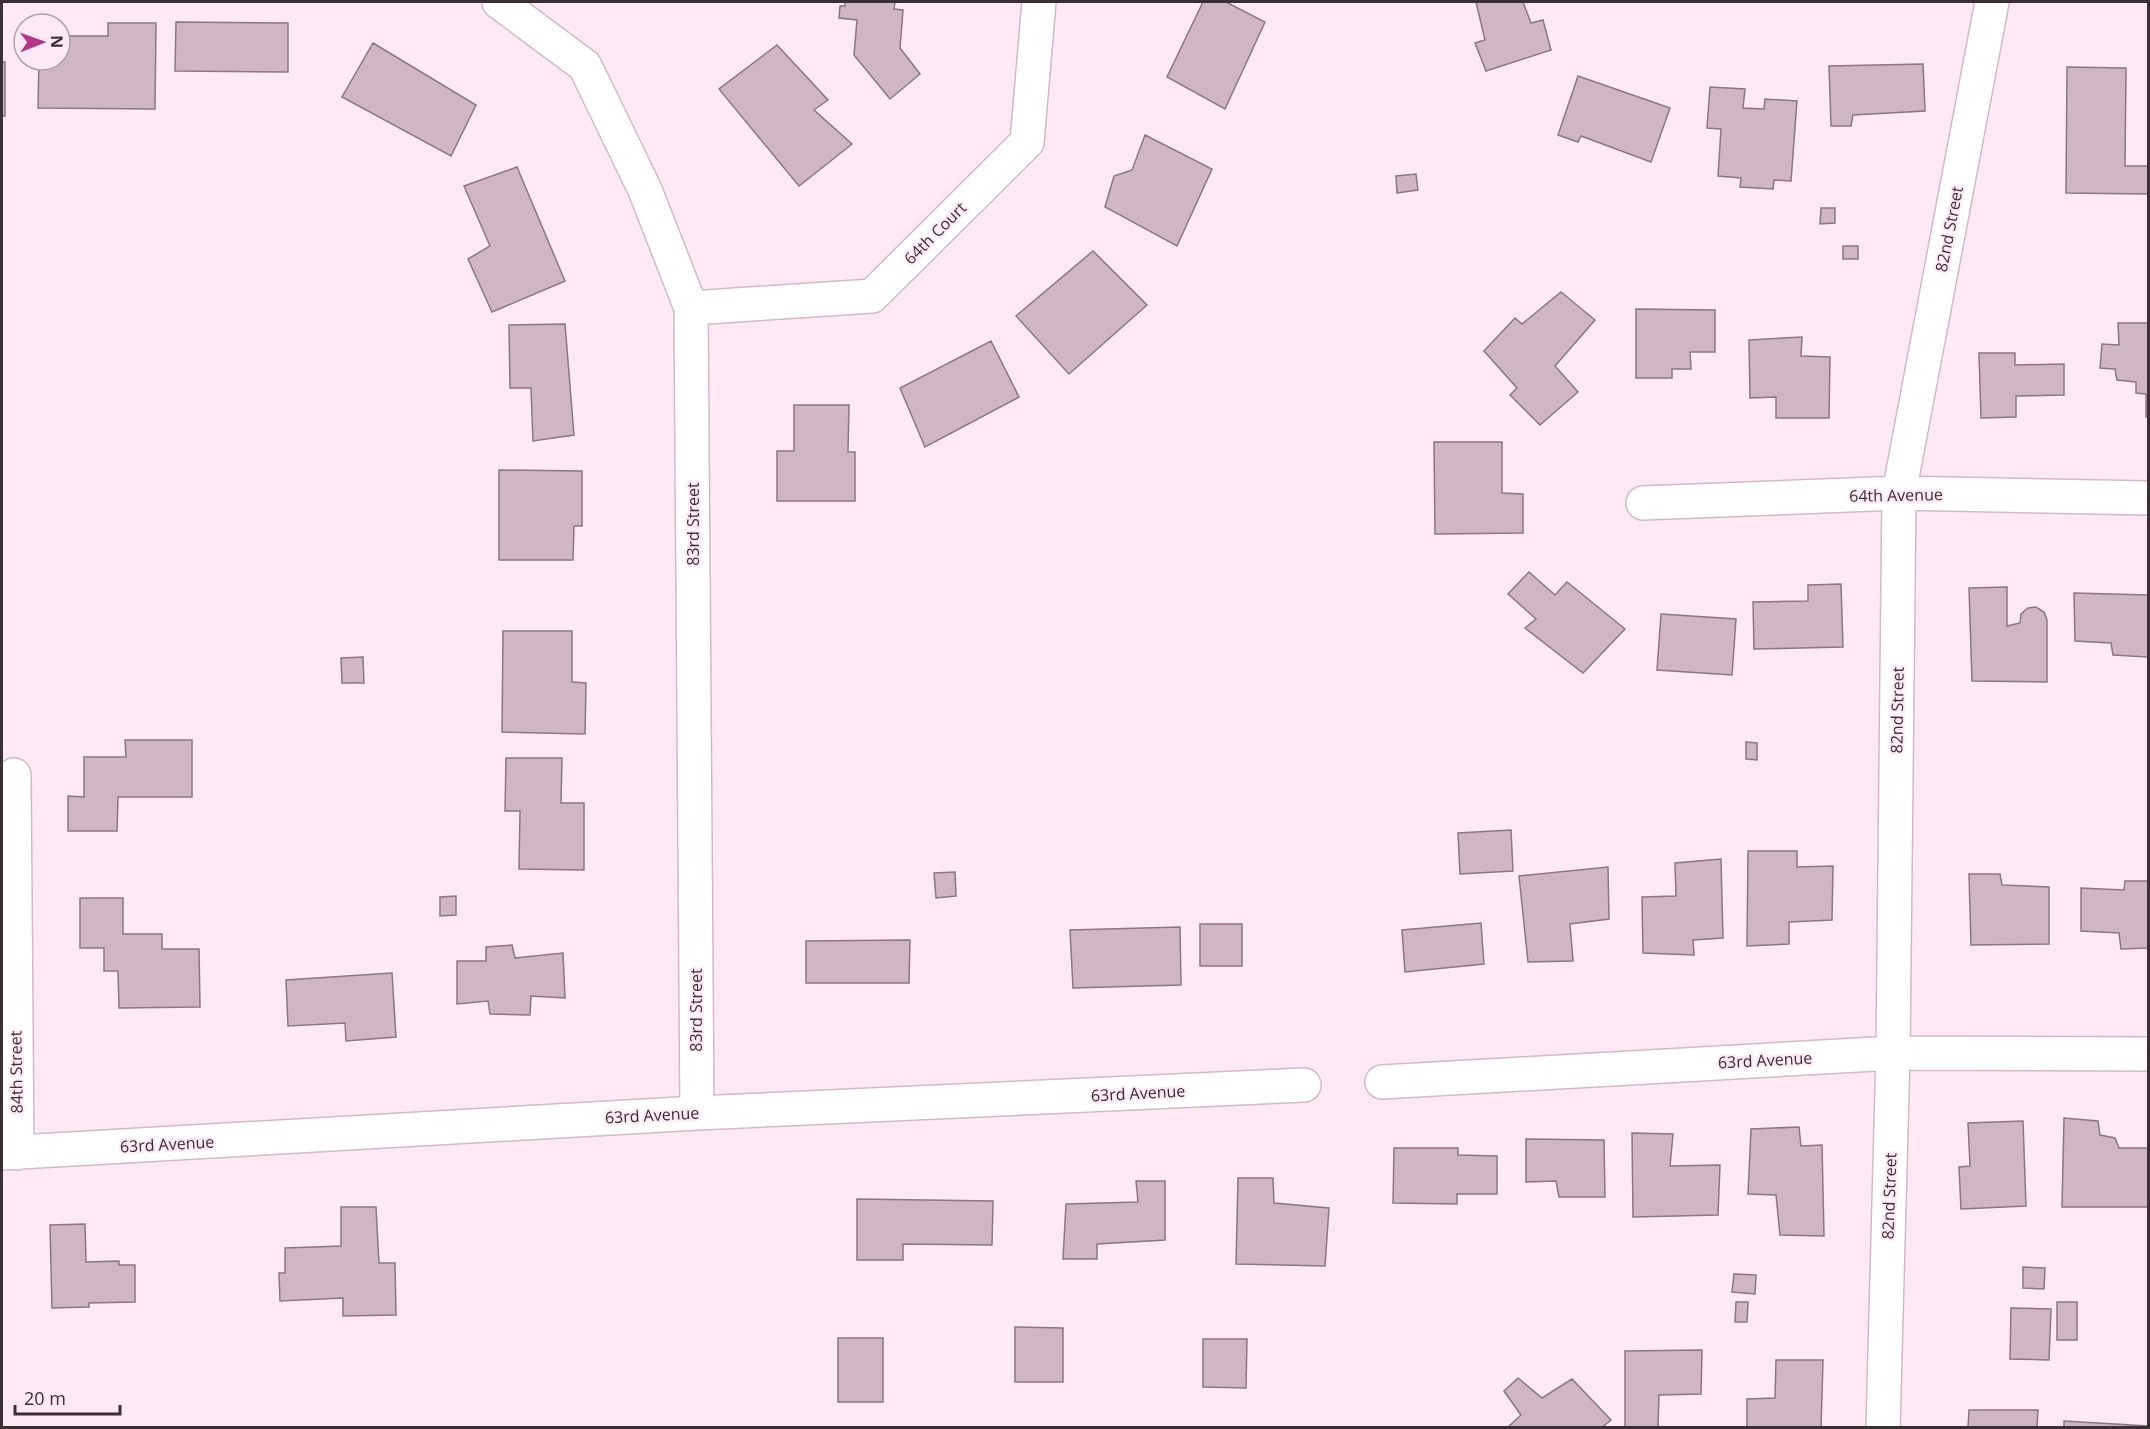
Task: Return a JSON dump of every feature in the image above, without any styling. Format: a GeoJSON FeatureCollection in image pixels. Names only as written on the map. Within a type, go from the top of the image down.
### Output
{"type":"FeatureCollection","features":[{"type":"Feature","properties":{"kind":"street","name":"83rd Street"},"geometry":{"type":"LineString","coordinates":[[499,2],[585,66],[645,190],[692,308],[697,1113]]}},
{"type":"Feature","properties":{"kind":"street","name":"64th Court"},"geometry":{"type":"LineString","coordinates":[[692,308],[872,296],[1028,142],[1039,2]]}},
{"type":"Feature","properties":{"kind":"street","name":"82nd Street"},"geometry":{"type":"LineString","coordinates":[[1883,1428],[1893,1053],[1899,494],[1992,2]]}},
{"type":"Feature","properties":{"kind":"street","name":"64th Avenue"},"geometry":{"type":"LineString","coordinates":[[1643,503],[1899,494],[2148,498]]}},
{"type":"Feature","properties":{"kind":"street","name":"84th Street"},"geometry":{"type":"LineString","coordinates":[[9,1153],[14,775]]}},
{"type":"Feature","properties":{"kind":"street","name":"63rd Avenue"},"geometry":{"type":"LineString","coordinates":[[1382,1082],[1893,1053],[2148,1054]]}},
{"type":"Feature","properties":{"kind":"street","name":"63rd Avenue"},"geometry":{"type":"LineString","coordinates":[[9,1153],[697,1113],[1304,1086]]}},
{"type":"Feature","properties":{"kind":"building"},"geometry":{"type":"Polygon","coordinates":[[[845,2],[895,2],[894,9],[903,10],[900,48],[920,74],[890,99],[854,55],[857,20],[839,18],[840,6],[845,6],[845,2]]]}},
{"type":"Feature","properties":{"kind":"building"},"geometry":{"type":"Polygon","coordinates":[[[1203,2],[1226,2],[1265,22],[1225,109],[1167,77],[1203,2]]]}},
{"type":"Feature","properties":{"kind":"building"},"geometry":{"type":"Polygon","coordinates":[[[1476,2],[1523,2],[1531,23],[1543,20],[1551,50],[1486,71],[1475,43],[1485,40],[1476,2]]]}},
{"type":"Feature","properties":{"kind":"building"},"geometry":{"type":"Polygon","coordinates":[[[176,22],[288,23],[288,72],[175,71],[176,22]]]}},
{"type":"Feature","properties":{"kind":"building"},"geometry":{"type":"Polygon","coordinates":[[[108,23],[156,23],[155,109],[38,108],[39,72],[72,72],[72,36],[108,36],[108,23]]]}},
{"type":"Feature","properties":{"kind":"building"},"geometry":{"type":"Polygon","coordinates":[[[373,43],[476,105],[451,156],[342,97],[373,43]]]}},
{"type":"Feature","properties":{"kind":"building"},"geometry":{"type":"Polygon","coordinates":[[[777,45],[828,100],[814,110],[852,144],[799,186],[719,89],[777,45]]]}},
{"type":"Feature","properties":{"kind":"building"},"geometry":{"type":"Polygon","coordinates":[[[2,62],[5,62],[5,116],[2,116],[2,62]]]}},
{"type":"Feature","properties":{"kind":"building"},"geometry":{"type":"Polygon","coordinates":[[[1923,64],[1925,111],[1853,115],[1851,126],[1831,126],[1829,66],[1923,64]]]}},
{"type":"Feature","properties":{"kind":"building"},"geometry":{"type":"Polygon","coordinates":[[[2067,67],[2126,68],[2125,166],[2148,166],[2148,194],[2066,193],[2067,67]]]}},
{"type":"Feature","properties":{"kind":"building"},"geometry":{"type":"Polygon","coordinates":[[[1578,76],[1670,108],[1651,162],[1581,136],[1578,142],[1558,135],[1578,76]]]}},
{"type":"Feature","properties":{"kind":"building"},"geometry":{"type":"Polygon","coordinates":[[[1710,87],[1745,89],[1743,108],[1764,109],[1765,99],[1797,101],[1791,181],[1774,180],[1773,189],[1740,187],[1741,178],[1718,176],[1721,129],[1707,128],[1710,87]]]}},
{"type":"Feature","properties":{"kind":"building"},"geometry":{"type":"Polygon","coordinates":[[[1145,135],[1212,169],[1177,246],[1105,207],[1114,176],[1132,170],[1145,135]]]}},
{"type":"Feature","properties":{"kind":"building"},"geometry":{"type":"Polygon","coordinates":[[[517,167],[565,281],[492,312],[468,259],[490,246],[464,186],[517,167]]]}},
{"type":"Feature","properties":{"kind":"building"},"geometry":{"type":"Polygon","coordinates":[[[1416,174],[1418,190],[1397,193],[1396,176],[1416,174]]]}},
{"type":"Feature","properties":{"kind":"building"},"geometry":{"type":"Polygon","coordinates":[[[1821,208],[1835,208],[1835,223],[1820,224],[1821,208]]]}},
{"type":"Feature","properties":{"kind":"building"},"geometry":{"type":"Polygon","coordinates":[[[1843,246],[1858,246],[1858,259],[1843,259],[1843,246]]]}},
{"type":"Feature","properties":{"kind":"building"},"geometry":{"type":"Polygon","coordinates":[[[1093,251],[1147,305],[1069,374],[1016,316],[1093,251]]]}},
{"type":"Feature","properties":{"kind":"building"},"geometry":{"type":"Polygon","coordinates":[[[1561,292],[1595,320],[1555,366],[1578,392],[1540,425],[1510,395],[1517,388],[1484,351],[1515,318],[1522,324],[1561,292]]]}},
{"type":"Feature","properties":{"kind":"building"},"geometry":{"type":"Polygon","coordinates":[[[1636,309],[1715,310],[1715,352],[1690,352],[1691,369],[1672,369],[1672,378],[1636,378],[1636,309]]]}},
{"type":"Feature","properties":{"kind":"building"},"geometry":{"type":"Polygon","coordinates":[[[2118,323],[2148,323],[2148,417],[2146,417],[2146,394],[2136,393],[2136,382],[2117,380],[2115,369],[2100,368],[2102,344],[2119,345],[2118,323]]]}},
{"type":"Feature","properties":{"kind":"building"},"geometry":{"type":"Polygon","coordinates":[[[565,324],[574,435],[533,441],[531,388],[510,388],[509,325],[565,324]]]}},
{"type":"Feature","properties":{"kind":"building"},"geometry":{"type":"Polygon","coordinates":[[[1802,337],[1801,356],[1830,357],[1829,418],[1776,418],[1776,397],[1750,398],[1749,340],[1802,337]]]}},
{"type":"Feature","properties":{"kind":"building"},"geometry":{"type":"Polygon","coordinates":[[[991,341],[1019,397],[925,447],[900,388],[991,341]]]}},
{"type":"Feature","properties":{"kind":"building"},"geometry":{"type":"Polygon","coordinates":[[[1979,353],[2015,353],[2015,365],[2064,364],[2064,395],[2016,396],[2016,417],[1981,418],[1979,353]]]}},
{"type":"Feature","properties":{"kind":"building"},"geometry":{"type":"Polygon","coordinates":[[[794,405],[849,405],[848,452],[855,452],[855,501],[777,501],[777,451],[794,451],[794,405]]]}},
{"type":"Feature","properties":{"kind":"building"},"geometry":{"type":"Polygon","coordinates":[[[1434,442],[1502,442],[1502,493],[1523,494],[1523,533],[1435,534],[1434,442]]]}},
{"type":"Feature","properties":{"kind":"building"},"geometry":{"type":"Polygon","coordinates":[[[499,470],[582,471],[582,526],[574,526],[573,560],[499,560],[499,470]]]}},
{"type":"Feature","properties":{"kind":"building"},"geometry":{"type":"Polygon","coordinates":[[[1529,572],[1555,595],[1567,582],[1625,629],[1583,673],[1525,628],[1536,619],[1508,594],[1529,572]]]}},
{"type":"Feature","properties":{"kind":"building"},"geometry":{"type":"Polygon","coordinates":[[[1841,584],[1843,647],[1754,649],[1753,602],[1808,601],[1808,585],[1841,584]]]}},
{"type":"Feature","properties":{"kind":"building"},"geometry":{"type":"Polygon","coordinates":[[[2007,587],[2007,626],[2020,623],[2021,614],[2028,608],[2036,607],[2044,612],[2047,620],[2047,682],[1972,681],[1969,588],[2007,587]]]}},
{"type":"Feature","properties":{"kind":"building"},"geometry":{"type":"Polygon","coordinates":[[[2074,593],[2148,595],[2148,657],[2113,655],[2111,643],[2075,641],[2074,593]]]}},
{"type":"Feature","properties":{"kind":"building"},"geometry":{"type":"Polygon","coordinates":[[[1661,614],[1736,619],[1732,675],[1657,670],[1661,614]]]}},
{"type":"Feature","properties":{"kind":"building"},"geometry":{"type":"Polygon","coordinates":[[[503,631],[572,631],[572,682],[586,683],[585,734],[502,732],[503,631]]]}},
{"type":"Feature","properties":{"kind":"building"},"geometry":{"type":"Polygon","coordinates":[[[363,657],[364,683],[342,683],[341,658],[363,657]]]}},
{"type":"Feature","properties":{"kind":"building"},"geometry":{"type":"Polygon","coordinates":[[[125,740],[192,740],[192,797],[118,797],[117,831],[68,831],[68,796],[84,797],[84,757],[126,757],[125,740]]]}},
{"type":"Feature","properties":{"kind":"building"},"geometry":{"type":"Polygon","coordinates":[[[1746,742],[1757,743],[1757,760],[1746,759],[1746,742]]]}},
{"type":"Feature","properties":{"kind":"building"},"geometry":{"type":"Polygon","coordinates":[[[506,758],[562,758],[561,803],[584,803],[584,870],[519,869],[520,811],[505,811],[506,758]]]}},
{"type":"Feature","properties":{"kind":"building"},"geometry":{"type":"Polygon","coordinates":[[[1511,830],[1513,871],[1460,874],[1458,833],[1511,830]]]}},
{"type":"Feature","properties":{"kind":"building"},"geometry":{"type":"Polygon","coordinates":[[[1748,851],[1797,851],[1797,867],[1833,866],[1832,920],[1789,922],[1789,944],[1747,946],[1748,851]]]}},
{"type":"Feature","properties":{"kind":"building"},"geometry":{"type":"Polygon","coordinates":[[[1721,859],[1723,938],[1693,940],[1694,955],[1643,953],[1642,897],[1676,896],[1675,863],[1721,859]]]}},
{"type":"Feature","properties":{"kind":"building"},"geometry":{"type":"Polygon","coordinates":[[[1608,867],[1609,919],[1570,924],[1573,961],[1528,962],[1519,876],[1608,867]]]}},
{"type":"Feature","properties":{"kind":"building"},"geometry":{"type":"Polygon","coordinates":[[[955,872],[956,896],[936,898],[934,873],[955,872]]]}},
{"type":"Feature","properties":{"kind":"building"},"geometry":{"type":"Polygon","coordinates":[[[1969,874],[2000,874],[2002,885],[2049,887],[2049,944],[1971,945],[1969,874]]]}},
{"type":"Feature","properties":{"kind":"building"},"geometry":{"type":"Polygon","coordinates":[[[2125,881],[2148,881],[2148,948],[2121,949],[2119,933],[2081,931],[2081,888],[2124,890],[2125,881]]]}},
{"type":"Feature","properties":{"kind":"building"},"geometry":{"type":"Polygon","coordinates":[[[456,896],[456,915],[440,916],[440,897],[456,896]]]}},
{"type":"Feature","properties":{"kind":"building"},"geometry":{"type":"Polygon","coordinates":[[[80,898],[123,898],[123,934],[162,934],[162,949],[199,949],[200,1007],[119,1008],[118,971],[104,971],[104,948],[80,948],[80,898]]]}},
{"type":"Feature","properties":{"kind":"building"},"geometry":{"type":"Polygon","coordinates":[[[1481,923],[1484,964],[1405,972],[1402,930],[1481,923]]]}},
{"type":"Feature","properties":{"kind":"building"},"geometry":{"type":"Polygon","coordinates":[[[1200,924],[1242,924],[1242,966],[1200,966],[1200,924]]]}},
{"type":"Feature","properties":{"kind":"building"},"geometry":{"type":"Polygon","coordinates":[[[1180,927],[1181,985],[1073,988],[1070,930],[1180,927]]]}},
{"type":"Feature","properties":{"kind":"building"},"geometry":{"type":"Polygon","coordinates":[[[910,940],[909,983],[806,983],[806,941],[910,940]]]}},
{"type":"Feature","properties":{"kind":"building"},"geometry":{"type":"Polygon","coordinates":[[[512,945],[515,958],[563,953],[565,998],[531,996],[530,1015],[490,1014],[488,1001],[457,1004],[457,961],[486,961],[486,947],[512,945]]]}},
{"type":"Feature","properties":{"kind":"building"},"geometry":{"type":"Polygon","coordinates":[[[392,973],[396,1037],[346,1041],[345,1023],[288,1026],[286,980],[392,973]]]}},
{"type":"Feature","properties":{"kind":"building"},"geometry":{"type":"Polygon","coordinates":[[[2064,1118],[2098,1121],[2100,1135],[2115,1138],[2119,1148],[2148,1148],[2148,1207],[2062,1207],[2064,1118]]]}},
{"type":"Feature","properties":{"kind":"building"},"geometry":{"type":"Polygon","coordinates":[[[2023,1121],[2026,1206],[1961,1209],[1959,1167],[1970,1166],[1968,1123],[2023,1121]]]}},
{"type":"Feature","properties":{"kind":"building"},"geometry":{"type":"Polygon","coordinates":[[[1799,1127],[1801,1146],[1822,1145],[1824,1236],[1780,1235],[1776,1195],[1748,1194],[1751,1129],[1799,1127]]]}},
{"type":"Feature","properties":{"kind":"building"},"geometry":{"type":"Polygon","coordinates":[[[1632,1133],[1673,1134],[1670,1166],[1720,1165],[1718,1215],[1633,1217],[1632,1133]]]}},
{"type":"Feature","properties":{"kind":"building"},"geometry":{"type":"Polygon","coordinates":[[[1526,1139],[1604,1140],[1605,1197],[1559,1197],[1556,1181],[1526,1182],[1526,1139]]]}},
{"type":"Feature","properties":{"kind":"building"},"geometry":{"type":"Polygon","coordinates":[[[1394,1148],[1458,1148],[1458,1155],[1497,1156],[1497,1194],[1457,1194],[1457,1204],[1393,1203],[1394,1148]]]}},
{"type":"Feature","properties":{"kind":"building"},"geometry":{"type":"Polygon","coordinates":[[[1238,1178],[1273,1178],[1274,1203],[1329,1208],[1325,1266],[1236,1264],[1238,1178]]]}},
{"type":"Feature","properties":{"kind":"building"},"geometry":{"type":"Polygon","coordinates":[[[1136,1181],[1165,1181],[1165,1240],[1097,1244],[1097,1259],[1063,1259],[1066,1204],[1138,1202],[1136,1181]]]}},
{"type":"Feature","properties":{"kind":"building"},"geometry":{"type":"Polygon","coordinates":[[[857,1199],[993,1201],[992,1245],[903,1244],[903,1260],[857,1260],[857,1199]]]}},
{"type":"Feature","properties":{"kind":"building"},"geometry":{"type":"Polygon","coordinates":[[[341,1207],[376,1207],[379,1263],[395,1263],[396,1315],[343,1316],[343,1298],[280,1301],[279,1273],[285,1273],[285,1248],[341,1246],[341,1207]]]}},
{"type":"Feature","properties":{"kind":"building"},"geometry":{"type":"Polygon","coordinates":[[[85,1224],[86,1262],[119,1261],[119,1265],[135,1265],[135,1302],[89,1303],[89,1307],[52,1308],[50,1225],[85,1224]]]}},
{"type":"Feature","properties":{"kind":"building"},"geometry":{"type":"Polygon","coordinates":[[[2023,1267],[2045,1268],[2044,1289],[2023,1288],[2023,1267]]]}},
{"type":"Feature","properties":{"kind":"building"},"geometry":{"type":"Polygon","coordinates":[[[1734,1274],[1756,1275],[1755,1294],[1732,1292],[1734,1274]]]}},
{"type":"Feature","properties":{"kind":"building"},"geometry":{"type":"Polygon","coordinates":[[[1736,1302],[1748,1302],[1747,1322],[1735,1322],[1736,1302]]]}},
{"type":"Feature","properties":{"kind":"building"},"geometry":{"type":"Polygon","coordinates":[[[2057,1302],[2077,1302],[2077,1340],[2057,1340],[2057,1302]]]}},
{"type":"Feature","properties":{"kind":"building"},"geometry":{"type":"Polygon","coordinates":[[[2011,1308],[2051,1309],[2049,1360],[2010,1359],[2011,1308]]]}},
{"type":"Feature","properties":{"kind":"building"},"geometry":{"type":"Polygon","coordinates":[[[1015,1327],[1063,1328],[1063,1382],[1015,1382],[1015,1327]]]}},
{"type":"Feature","properties":{"kind":"building"},"geometry":{"type":"Polygon","coordinates":[[[838,1338],[883,1338],[883,1402],[838,1402],[838,1338]]]}},
{"type":"Feature","properties":{"kind":"building"},"geometry":{"type":"Polygon","coordinates":[[[1203,1339],[1247,1339],[1246,1388],[1203,1387],[1203,1339]]]}},
{"type":"Feature","properties":{"kind":"building"},"geometry":{"type":"Polygon","coordinates":[[[1702,1350],[1701,1394],[1659,1395],[1658,1428],[1625,1428],[1625,1351],[1702,1350]]]}},
{"type":"Feature","properties":{"kind":"building"},"geometry":{"type":"Polygon","coordinates":[[[1776,1360],[1823,1360],[1821,1428],[1747,1428],[1747,1399],[1775,1398],[1776,1360]]]}},
{"type":"Feature","properties":{"kind":"building"},"geometry":{"type":"Polygon","coordinates":[[[1518,1378],[1542,1398],[1572,1379],[1611,1420],[1601,1428],[1507,1428],[1521,1415],[1504,1391],[1518,1378]]]}},
{"type":"Feature","properties":{"kind":"building"},"geometry":{"type":"Polygon","coordinates":[[[1969,1410],[2038,1410],[2037,1428],[1968,1428],[1969,1410]]]}},
{"type":"Feature","properties":{"kind":"building"},"geometry":{"type":"Polygon","coordinates":[[[2064,1421],[2148,1426],[2148,1428],[2064,1428],[2064,1421]]]}}]}
